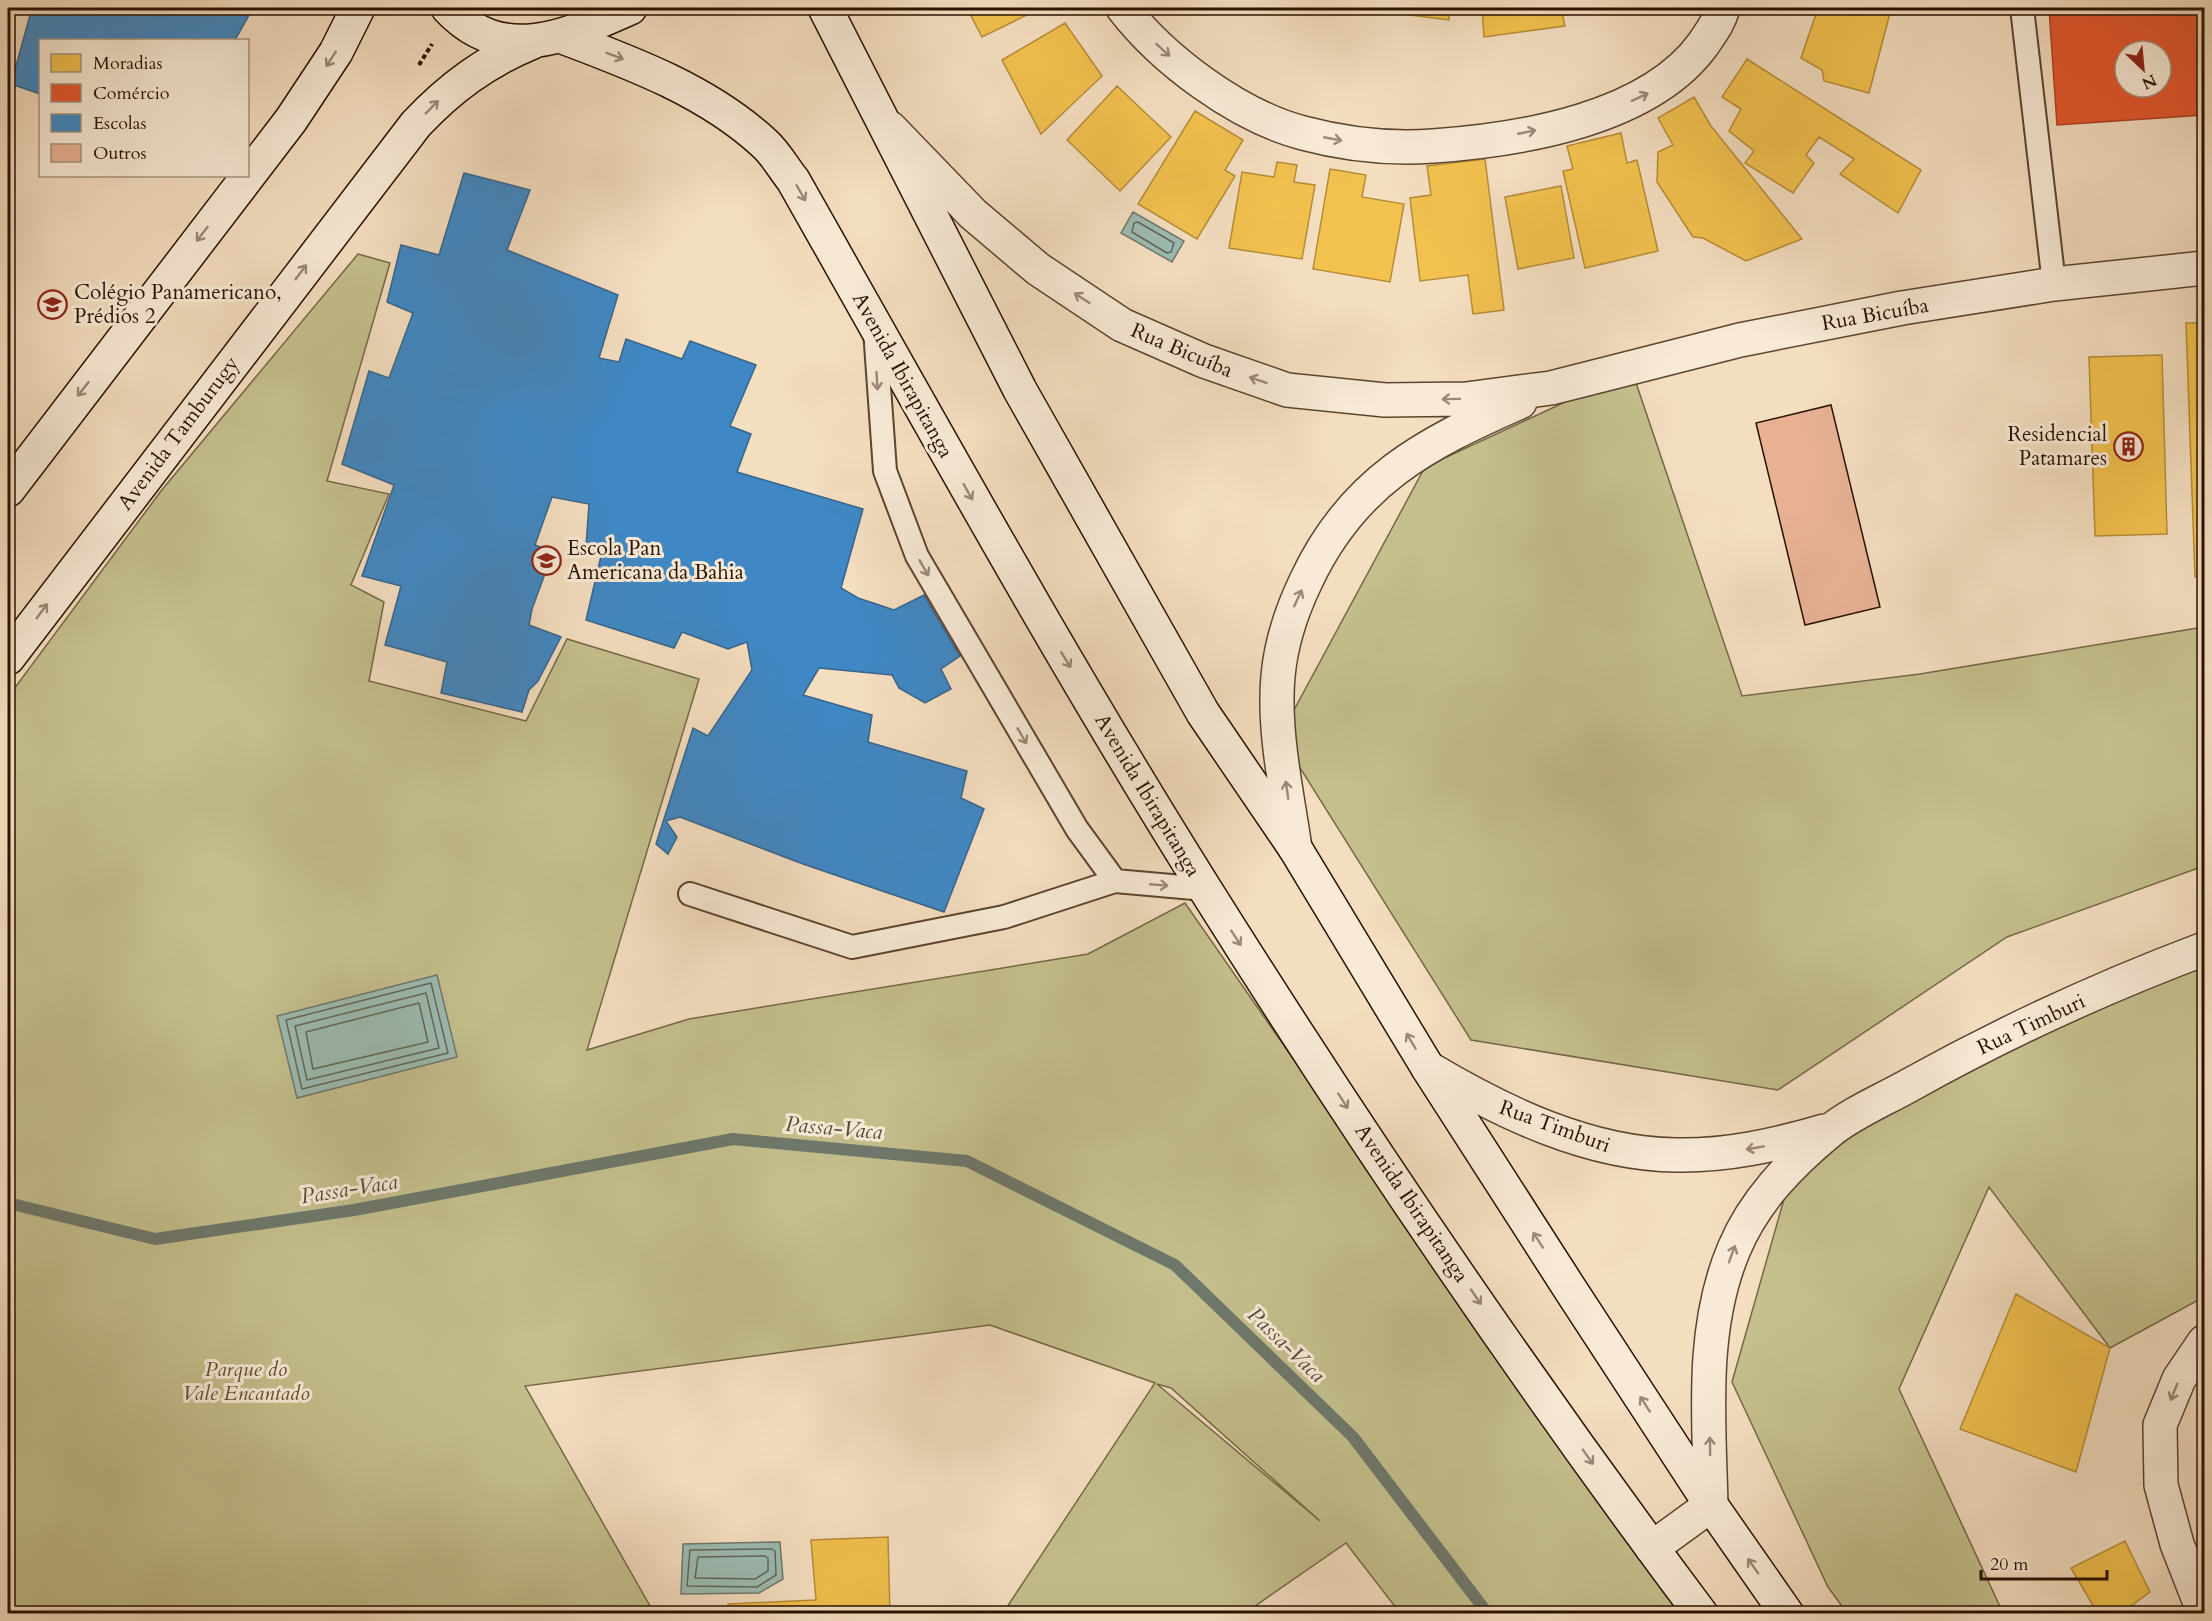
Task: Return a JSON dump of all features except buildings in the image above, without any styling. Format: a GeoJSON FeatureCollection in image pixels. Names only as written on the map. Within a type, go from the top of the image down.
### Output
{"type":"FeatureCollection","features":[{"type":"Feature","properties":{"kind":"main road"},"geometry":{"type":"LineString","coordinates":[[249,175],[291,120],[336,52],[358,8]]}},
{"type":"Feature","properties":{"kind":"main road"},"geometry":{"type":"LineString","coordinates":[[448,8],[486,34],[505,40],[547,39]]}},
{"type":"Feature","properties":{"kind":"main road","name":"Avenida Tamburugy"},"geometry":{"type":"LineString","coordinates":[[8,658],[416,124],[439,100],[483,66],[630,8]]}},
{"type":"Feature","properties":{"kind":"main road"},"geometry":{"type":"LineString","coordinates":[[825,8],[886,123],[1020,390],[1114,561],[1203,713],[1295,848],[1428,1068],[1711,1505],[1787,1614]]}},
{"type":"Feature","properties":{"kind":"main road"},"geometry":{"type":"LineString","coordinates":[[1123,8],[1139,28],[1184,70],[1239,106],[1301,132],[1362,145],[1431,147],[1491,140],[1587,121],[1649,94],[1690,63],[1720,20],[1723,8]]}},
{"type":"Feature","properties":{"kind":"main road","name":"Avenida Ibirapitanga"},"geometry":{"type":"LineString","coordinates":[[547,39],[664,77],[723,112],[767,146],[793,180],[973,502],[1205,889],[1365,1134],[1503,1337],[1701,1614]]}},
{"type":"Feature","properties":{"kind":"main road","name":"Rua Bicuíba"},"geometry":{"type":"LineString","coordinates":[[886,123],[974,214],[1038,269],[1122,325],[1204,361],[1287,390],[1385,400],[1466,399],[1551,388],[1740,340],[1902,308],[2054,284],[2205,268]]}},
{"type":"Feature","properties":{"kind":"main road"},"geometry":{"type":"LineString","coordinates":[[8,490],[247,177]]}},
{"type":"Feature","properties":{"kind":"main road","name":"Rua Bicuíba"},"geometry":{"type":"LineString","coordinates":[[1295,848],[1280,736],[1278,676],[1293,610],[1319,553],[1353,506],[1404,462],[1472,423],[1551,388]]}},
{"type":"Feature","properties":{"kind":"main road","name":"Rua Timburi"},"geometry":{"type":"LineString","coordinates":[[1711,1505],[1710,1363],[1716,1304],[1733,1250],[1757,1204],[1789,1167],[1832,1129],[1943,1066],[2060,1008],[2205,949]]}},
{"type":"Feature","properties":{"kind":"main road","name":"Rua Timburi"},"geometry":{"type":"LineString","coordinates":[[1428,1068],[1506,1110],[1565,1134],[1617,1148],[1675,1155],[1734,1152],[1778,1144],[1832,1129]]}},
{"type":"Feature","properties":{"kind":"main road"},"geometry":{"type":"LineString","coordinates":[[2205,1342],[2179,1379],[2160,1425],[2161,1485],[2177,1544],[2205,1613]]}},
{"type":"Feature","properties":{"kind":"main road"},"geometry":{"type":"LineString","coordinates":[[1652,1548],[1711,1505]]}},
{"type":"Feature","properties":{"kind":"lane"},"geometry":{"type":"LineString","coordinates":[[2022,8],[2054,284]]}},
{"type":"Feature","properties":{"kind":"lane"},"geometry":{"type":"LineString","coordinates":[[874,322],[885,471],[917,556],[1077,829],[1115,881]]}},
{"type":"Feature","properties":{"kind":"lane"},"geometry":{"type":"LineString","coordinates":[[690,894],[852,947],[1004,917],[1115,881],[1205,889]]}},
{"type":"Feature","properties":{"kind":"green space","name":"Parque do Vale Encantado"},"geometry":{"type":"Polygon","coordinates":[[[358,254],[390,263],[327,481],[389,494],[351,585],[384,602],[369,681],[526,721],[567,639],[699,679],[587,1050],[689,1019],[1088,954],[1185,903],[1596,1495],[1683,1613],[1400,1613],[1346,1543],[1245,1613],[1003,1613],[1155,1383],[990,1325],[525,1386],[654,1613],[8,1613],[8,697],[161,491],[358,254]],[[1157,1384],[1320,1521],[1171,1388],[1157,1384]]]}},
{"type":"Feature","properties":{"kind":"green space"},"geometry":{"type":"Polygon","coordinates":[[[1632,371],[1742,696],[1920,674],[2204,627],[2204,866],[2007,937],[1778,1090],[1471,1040],[1280,736],[1425,467],[1632,371]]]}},
{"type":"Feature","properties":{"kind":"green space"},"geometry":{"type":"Polygon","coordinates":[[[2204,949],[2204,1297],[2110,1348],[1989,1187],[1899,1389],[2003,1613],[1847,1613],[1828,1587],[1732,1382],[1794,1164],[2204,949]]]}},
{"type":"Feature","properties":{"kind":"water"},"geometry":{"type":"Polygon","coordinates":[[[1133,212],[1184,241],[1172,262],[1121,233],[1133,212]]]}},
{"type":"Feature","properties":{"kind":"water"},"geometry":{"type":"Polygon","coordinates":[[[437,975],[457,1057],[297,1098],[277,1016],[437,975]]]}},
{"type":"Feature","properties":{"kind":"water"},"geometry":{"type":"Polygon","coordinates":[[[780,1542],[783,1579],[759,1593],[681,1594],[683,1544],[780,1542]]]}},
{"type":"Feature","properties":{"kind":"waterway","name":"Passa-Vaca"},"geometry":{"type":"LineString","coordinates":[[8,1203],[155,1239],[354,1210],[733,1139],[967,1161],[1175,1265],[1353,1437],[1488,1614]]}},
{"type":"Feature","properties":{"kind":"place","name":"Colégio Panamericano, Prédios 2"},"geometry":{"type":"Point","coordinates":[53,304]}},
{"type":"Feature","properties":{"kind":"place","name":"Residencial Patamares"},"geometry":{"type":"Point","coordinates":[2128,446]}},
{"type":"Feature","properties":{"kind":"place","name":"Escola Pan Americana da Bahia"},"geometry":{"type":"Point","coordinates":[546,560]}}]}
